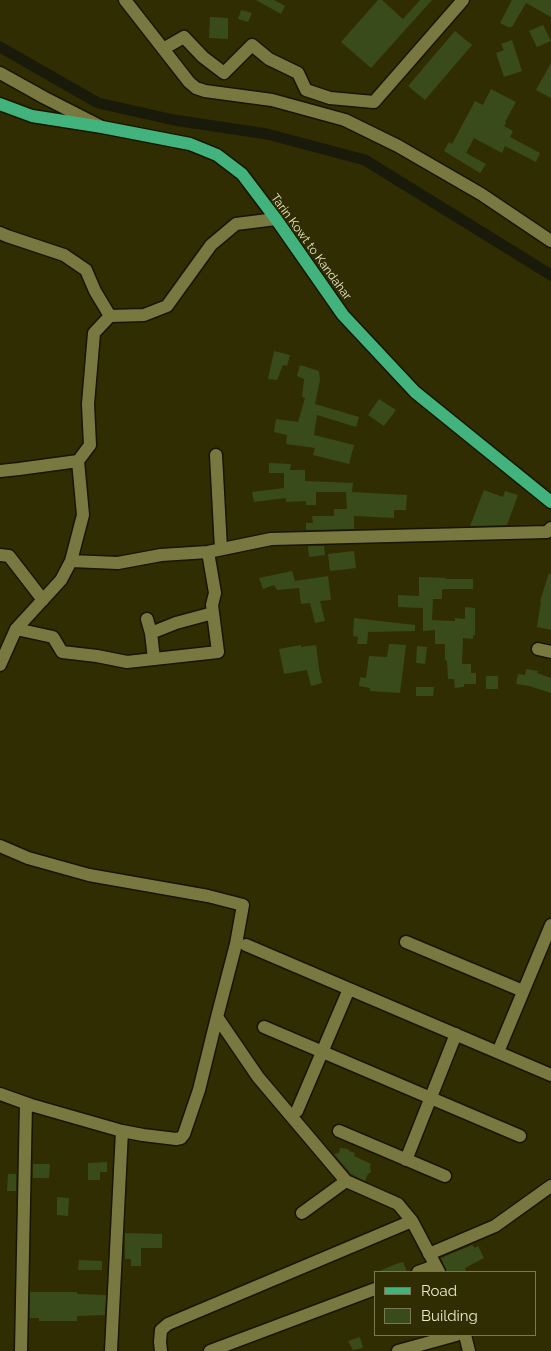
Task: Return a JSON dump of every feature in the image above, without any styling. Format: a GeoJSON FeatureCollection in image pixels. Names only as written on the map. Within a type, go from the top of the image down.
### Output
{"type":"FeatureCollection","features":[{"type":"Feature","properties":{"kind":"main road","name":"Tarin Kowt to Kandahar"},"geometry":{"type":"LineString","coordinates":[[0,104],[32,116],[190,144],[217,155],[242,174],[343,315],[415,392],[551,502]]}},
{"type":"Feature","properties":{"kind":"street"},"geometry":{"type":"LineString","coordinates":[[124,0],[189,82],[196,88],[205,91],[272,100],[345,120],[398,146],[481,194],[551,241]]}},
{"type":"Feature","properties":{"kind":"street"},"geometry":{"type":"LineString","coordinates":[[163,48],[184,37],[202,57],[224,73],[252,45],[269,58],[298,73],[306,90],[330,98],[374,102],[463,0]]}},
{"type":"Feature","properties":{"kind":"street"},"geometry":{"type":"LineString","coordinates":[[0,73],[102,127]]}},
{"type":"Feature","properties":{"kind":"street"},"geometry":{"type":"LineString","coordinates":[[0,666],[16,629],[61,580],[71,560],[83,515],[78,461],[90,445],[88,404],[94,333],[110,316],[144,315],[167,306],[211,245],[236,224],[276,219]]}},
{"type":"Feature","properties":{"kind":"street"},"geometry":{"type":"LineString","coordinates":[[0,232],[64,255],[86,270],[95,291],[110,316]]}},
{"type":"Feature","properties":{"kind":"street"},"geometry":{"type":"LineString","coordinates":[[216,455],[221,550]]}},
{"type":"Feature","properties":{"kind":"street"},"geometry":{"type":"LineString","coordinates":[[0,470],[78,461]]}},
{"type":"Feature","properties":{"kind":"street"},"geometry":{"type":"LineString","coordinates":[[71,560],[118,563],[161,555],[221,550],[271,539],[546,532],[551,528]]}},
{"type":"Feature","properties":{"kind":"street"},"geometry":{"type":"LineString","coordinates":[[16,629],[53,637],[62,652],[127,662],[218,652],[212,605],[215,593],[208,552]]}},
{"type":"Feature","properties":{"kind":"street"},"geometry":{"type":"LineString","coordinates":[[0,555],[9,556],[43,600]]}},
{"type":"Feature","properties":{"kind":"street"},"geometry":{"type":"LineString","coordinates":[[151,633],[176,623],[213,613]]}},
{"type":"Feature","properties":{"kind":"street"},"geometry":{"type":"LineString","coordinates":[[147,619],[151,633],[154,659]]}},
{"type":"Feature","properties":{"kind":"street"},"geometry":{"type":"LineString","coordinates":[[538,649],[551,652]]}},
{"type":"Feature","properties":{"kind":"street"},"geometry":{"type":"LineString","coordinates":[[0,846],[28,858],[89,875],[208,896],[244,905],[199,1090],[181,1138],[176,1140],[122,1131],[0,1094]]}},
{"type":"Feature","properties":{"kind":"street"},"geometry":{"type":"LineString","coordinates":[[498,1052],[551,924]]}},
{"type":"Feature","properties":{"kind":"street"},"geometry":{"type":"LineString","coordinates":[[406,942],[523,991]]}},
{"type":"Feature","properties":{"kind":"street"},"geometry":{"type":"LineString","coordinates":[[246,945],[551,1075]]}},
{"type":"Feature","properties":{"kind":"street"},"geometry":{"type":"LineString","coordinates":[[297,1111],[350,989]]}},
{"type":"Feature","properties":{"kind":"street"},"geometry":{"type":"LineString","coordinates":[[217,1017],[258,1076],[346,1181],[398,1204],[412,1221],[434,1264]]}},
{"type":"Feature","properties":{"kind":"street"},"geometry":{"type":"LineString","coordinates":[[264,1027],[520,1136]]}},
{"type":"Feature","properties":{"kind":"street"},"geometry":{"type":"LineString","coordinates":[[406,1160],[456,1034]]}},
{"type":"Feature","properties":{"kind":"street"},"geometry":{"type":"LineString","coordinates":[[21,1351],[26,1103]]}},
{"type":"Feature","properties":{"kind":"street"},"geometry":{"type":"LineString","coordinates":[[111,1351],[122,1131]]}},
{"type":"Feature","properties":{"kind":"street"},"geometry":{"type":"LineString","coordinates":[[339,1131],[445,1176]]}},
{"type":"Feature","properties":{"kind":"street"},"geometry":{"type":"LineString","coordinates":[[302,1213],[346,1181]]}},
{"type":"Feature","properties":{"kind":"street"},"geometry":{"type":"LineString","coordinates":[[420,1271],[496,1226],[551,1186]]}},
{"type":"Feature","properties":{"kind":"street"},"geometry":{"type":"LineString","coordinates":[[161,1351],[161,1330],[168,1324],[412,1221]]}},
{"type":"Feature","properties":{"kind":"street"},"geometry":{"type":"LineString","coordinates":[[210,1351],[374,1289]]}},
{"type":"Feature","properties":{"kind":"street"},"geometry":{"type":"LineString","coordinates":[[398,1351],[452,1336]]}},
{"type":"Feature","properties":{"kind":"street"},"geometry":{"type":"LineString","coordinates":[[464,1336],[469,1351]]}},
{"type":"Feature","properties":{"kind":"building"},"geometry":{"type":"Polygon","coordinates":[[[256,0],[274,0],[285,6],[281,14],[256,0]]]}},
{"type":"Feature","properties":{"kind":"building"},"geometry":{"type":"Polygon","coordinates":[[[378,0],[382,0],[403,19],[420,0],[432,0],[371,68],[341,42],[378,0]]]}},
{"type":"Feature","properties":{"kind":"building"},"geometry":{"type":"Polygon","coordinates":[[[512,0],[551,0],[551,17],[526,3],[512,27],[508,27],[500,23],[512,0]]]}},
{"type":"Feature","properties":{"kind":"building"},"geometry":{"type":"Polygon","coordinates":[[[241,10],[252,13],[248,22],[238,19],[241,10]]]}},
{"type":"Feature","properties":{"kind":"building"},"geometry":{"type":"Polygon","coordinates":[[[210,17],[228,18],[228,39],[209,38],[210,17]]]}},
{"type":"Feature","properties":{"kind":"building"},"geometry":{"type":"Polygon","coordinates":[[[543,25],[551,41],[537,47],[529,31],[543,25]]]}},
{"type":"Feature","properties":{"kind":"building"},"geometry":{"type":"Polygon","coordinates":[[[455,31],[472,45],[425,100],[408,86],[455,31]]]}},
{"type":"Feature","properties":{"kind":"building"},"geometry":{"type":"Polygon","coordinates":[[[512,40],[522,71],[504,77],[496,53],[504,50],[501,44],[512,40]]]}},
{"type":"Feature","properties":{"kind":"building"},"geometry":{"type":"Polygon","coordinates":[[[551,63],[551,98],[536,90],[551,63]]]}},
{"type":"Feature","properties":{"kind":"building"},"geometry":{"type":"Polygon","coordinates":[[[491,89],[516,102],[504,126],[513,131],[510,137],[540,153],[536,162],[505,146],[502,153],[474,138],[466,153],[486,164],[480,173],[444,151],[449,142],[452,144],[475,101],[483,105],[491,89]]]}},
{"type":"Feature","properties":{"kind":"building"},"geometry":{"type":"Polygon","coordinates":[[[274,351],[290,355],[287,366],[283,365],[277,380],[268,379],[274,351]]]}},
{"type":"Feature","properties":{"kind":"building"},"geometry":{"type":"Polygon","coordinates":[[[300,365],[319,371],[320,380],[315,404],[359,417],[356,427],[317,415],[314,435],[354,445],[349,464],[313,455],[315,448],[286,444],[287,435],[274,432],[276,419],[298,422],[305,398],[302,397],[304,379],[297,376],[300,365]]]}},
{"type":"Feature","properties":{"kind":"building"},"geometry":{"type":"Polygon","coordinates":[[[379,399],[396,410],[384,426],[368,415],[379,399]]]}},
{"type":"Feature","properties":{"kind":"building"},"geometry":{"type":"Polygon","coordinates":[[[269,463],[291,464],[290,470],[305,470],[305,481],[353,483],[352,492],[407,495],[406,510],[394,510],[394,518],[354,516],[354,529],[306,530],[306,523],[313,523],[312,516],[334,516],[334,509],[347,509],[346,492],[316,492],[316,505],[306,505],[306,501],[286,502],[286,498],[254,502],[252,492],[284,488],[284,473],[269,473],[269,463]]]}},
{"type":"Feature","properties":{"kind":"building"},"geometry":{"type":"Polygon","coordinates":[[[484,490],[503,497],[505,491],[518,495],[507,525],[470,526],[484,490]]]}},
{"type":"Feature","properties":{"kind":"building"},"geometry":{"type":"Polygon","coordinates":[[[308,546],[324,546],[325,555],[309,557],[308,546]]]}},
{"type":"Feature","properties":{"kind":"building"},"geometry":{"type":"Polygon","coordinates":[[[354,551],[356,568],[330,571],[328,554],[354,551]]]}},
{"type":"Feature","properties":{"kind":"building"},"geometry":{"type":"Polygon","coordinates":[[[292,571],[295,581],[328,576],[331,600],[320,601],[325,621],[315,623],[310,603],[301,604],[299,588],[277,590],[274,585],[263,589],[259,578],[292,571]]]}},
{"type":"Feature","properties":{"kind":"building"},"geometry":{"type":"Polygon","coordinates":[[[549,573],[551,574],[551,630],[537,627],[540,601],[549,573]]]}},
{"type":"Feature","properties":{"kind":"building"},"geometry":{"type":"Polygon","coordinates":[[[419,577],[473,579],[473,589],[445,589],[442,590],[442,599],[433,599],[432,620],[455,621],[455,618],[465,619],[465,607],[475,608],[475,636],[473,635],[473,639],[463,638],[462,664],[471,664],[471,673],[476,673],[476,684],[464,684],[464,687],[455,688],[454,679],[448,679],[445,644],[435,644],[435,630],[423,631],[423,608],[398,607],[398,595],[419,596],[419,577]]]}},
{"type":"Feature","properties":{"kind":"building"},"geometry":{"type":"Polygon","coordinates":[[[354,618],[415,625],[415,631],[368,632],[367,644],[357,644],[358,637],[353,636],[354,618]]]}},
{"type":"Feature","properties":{"kind":"building"},"geometry":{"type":"Polygon","coordinates":[[[389,644],[406,645],[400,693],[370,691],[370,688],[359,686],[360,677],[366,678],[369,656],[387,657],[389,644]]]}},
{"type":"Feature","properties":{"kind":"building"},"geometry":{"type":"Polygon","coordinates":[[[301,645],[301,647],[316,645],[322,683],[311,686],[307,670],[284,674],[279,649],[301,645]]]}},
{"type":"Feature","properties":{"kind":"building"},"geometry":{"type":"Polygon","coordinates":[[[417,646],[427,647],[425,664],[416,663],[417,646]]]}},
{"type":"Feature","properties":{"kind":"building"},"geometry":{"type":"Polygon","coordinates":[[[526,669],[538,671],[537,673],[551,678],[551,693],[516,684],[518,674],[525,675],[526,669]]]}},
{"type":"Feature","properties":{"kind":"building"},"geometry":{"type":"Polygon","coordinates":[[[486,676],[498,676],[498,689],[486,689],[486,676]]]}},
{"type":"Feature","properties":{"kind":"building"},"geometry":{"type":"Polygon","coordinates":[[[416,687],[434,687],[433,696],[416,696],[416,687]]]}},
{"type":"Feature","properties":{"kind":"building"},"geometry":{"type":"Polygon","coordinates":[[[340,1148],[348,1149],[355,1153],[354,1156],[371,1164],[371,1172],[365,1181],[351,1174],[334,1154],[339,1153],[340,1148]]]}},
{"type":"Feature","properties":{"kind":"building"},"geometry":{"type":"Polygon","coordinates":[[[107,1162],[107,1172],[100,1172],[100,1180],[88,1180],[88,1163],[107,1162]]]}},
{"type":"Feature","properties":{"kind":"building"},"geometry":{"type":"Polygon","coordinates":[[[33,1164],[50,1164],[49,1178],[33,1178],[33,1164]]]}},
{"type":"Feature","properties":{"kind":"building"},"geometry":{"type":"Polygon","coordinates":[[[8,1174],[16,1174],[16,1191],[7,1191],[8,1174]]]}},
{"type":"Feature","properties":{"kind":"building"},"geometry":{"type":"Polygon","coordinates":[[[57,1197],[69,1198],[68,1216],[57,1215],[57,1197]]]}},
{"type":"Feature","properties":{"kind":"building"},"geometry":{"type":"Polygon","coordinates":[[[125,1233],[162,1234],[162,1248],[141,1248],[141,1266],[131,1266],[131,1259],[125,1259],[125,1233]]]}},
{"type":"Feature","properties":{"kind":"building"},"geometry":{"type":"Polygon","coordinates":[[[472,1245],[475,1248],[478,1246],[484,1258],[465,1268],[466,1271],[447,1271],[441,1258],[472,1245]]]}},
{"type":"Feature","properties":{"kind":"building"},"geometry":{"type":"Polygon","coordinates":[[[79,1260],[102,1261],[102,1270],[78,1270],[79,1260]]]}},
{"type":"Feature","properties":{"kind":"building"},"geometry":{"type":"Polygon","coordinates":[[[403,1262],[407,1271],[379,1271],[403,1262]]]}},
{"type":"Feature","properties":{"kind":"building"},"geometry":{"type":"Polygon","coordinates":[[[30,1292],[77,1292],[77,1294],[106,1295],[105,1315],[77,1316],[77,1321],[39,1321],[39,1318],[30,1318],[30,1292]]]}},
{"type":"Feature","properties":{"kind":"building"},"geometry":{"type":"Polygon","coordinates":[[[360,1337],[363,1348],[353,1350],[348,1341],[360,1337]]]}},
{"type":"Feature","properties":{"kind":"waterway"},"geometry":{"type":"LineString","coordinates":[[0,47],[98,103],[174,120],[267,134],[365,160],[551,275]]}}]}
